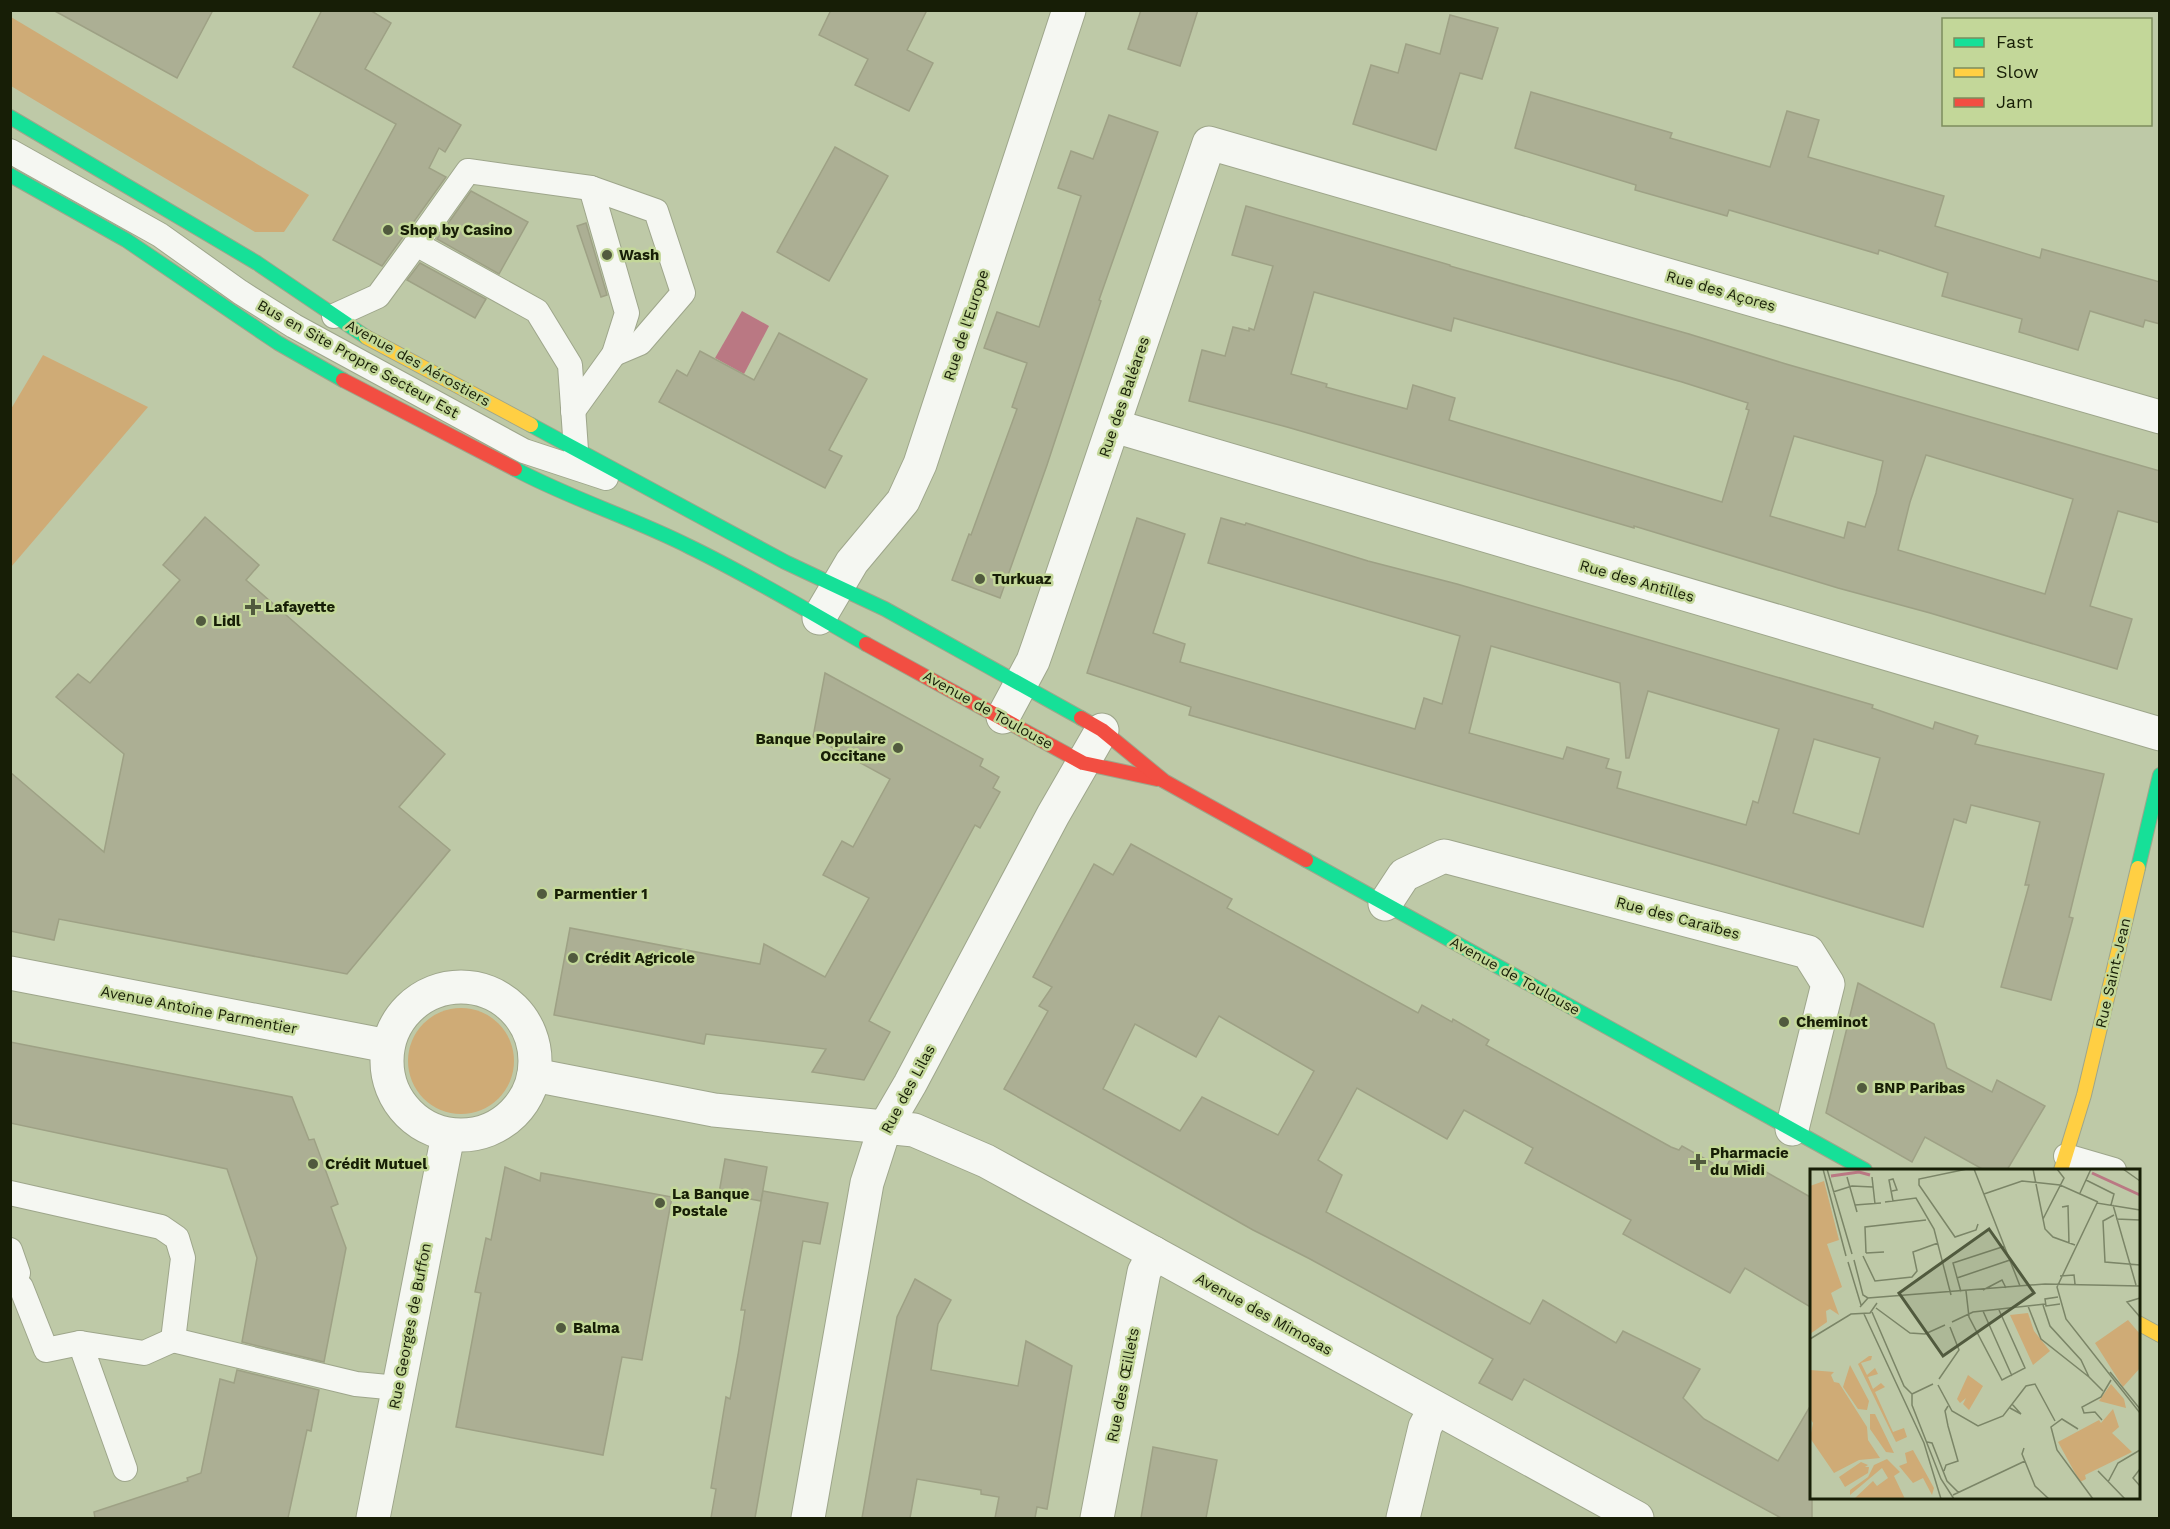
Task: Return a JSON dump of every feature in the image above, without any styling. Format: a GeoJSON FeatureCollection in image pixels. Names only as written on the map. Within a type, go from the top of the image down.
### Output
{"type":"FeatureCollection","features":[{"type":"Feature","properties":{"kind":"main road","name":"Avenue des Aérostiers"},"geometry":{"type":"LineString","coordinates":[[10,117],[250,259],[361,334],[785,562],[838,586]]}},
{"type":"Feature","properties":{"kind":"main road"},"geometry":{"type":"LineString","coordinates":[[10,176],[126,240],[278,343],[348,383],[539,482],[691,547],[819,618]]}},
{"type":"Feature","properties":{"kind":"main road","name":"Avenue de Toulouse"},"geometry":{"type":"LineString","coordinates":[[838,586],[885,609],[1102,730],[1164,781],[1863,1169]]}},
{"type":"Feature","properties":{"kind":"main road","name":"Avenue de Toulouse"},"geometry":{"type":"LineString","coordinates":[[819,618],[1003,717],[1083,763],[1164,781]]}},
{"type":"Feature","properties":{"kind":"main road","name":"Rue Saint-Jean"},"geometry":{"type":"LineString","coordinates":[[2064,1163],[2084,1095],[2160,775]]}},
{"type":"Feature","properties":{"kind":"main road"},"geometry":{"type":"LineString","coordinates":[[2140,1324],[2160,1335]]}},
{"type":"Feature","properties":{"kind":"street","name":"Rue de l'Europe"},"geometry":{"type":"LineString","coordinates":[[819,618],[852,562],[903,501],[920,464],[1069,10]]}},
{"type":"Feature","properties":{"kind":"street","name":"Rue des Baléares"},"geometry":{"type":"LineString","coordinates":[[1003,717],[1033,661],[1209,144],[1282,164]]}},
{"type":"Feature","properties":{"kind":"street","name":"Rue des Açores"},"geometry":{"type":"LineString","coordinates":[[1282,164],[2160,417]]}},
{"type":"Feature","properties":{"kind":"street","name":"Rue des Antilles"},"geometry":{"type":"LineString","coordinates":[[1114,426],[2160,734]]}},
{"type":"Feature","properties":{"kind":"street","name":"Rue des Lilas"},"geometry":{"type":"LineString","coordinates":[[808,1518],[867,1183],[885,1127],[1102,730]]}},
{"type":"Feature","properties":{"kind":"street","name":"Rue des Caraïbes"},"geometry":{"type":"LineString","coordinates":[[1386,904],[1404,874],[1444,856],[1808,952],[1828,984],[1792,1130]]}},
{"type":"Feature","properties":{"kind":"street","name":"Avenue Antoine Parmentier"},"geometry":{"type":"LineString","coordinates":[[10,973],[388,1046]]}},
{"type":"Feature","properties":{"kind":"street"},"geometry":{"type":"LineString","coordinates":[[454,986],[473,987],[496,995],[515,1009],[528,1029],[535,1052],[534,1075],[523,1102],[503,1122],[477,1134],[448,1134],[426,1127],[407,1112],[393,1093],[387,1070],[388,1046],[394,1028],[404,1012],[418,999],[454,986]]}},
{"type":"Feature","properties":{"kind":"street"},"geometry":{"type":"LineString","coordinates":[[534,1075],[714,1110],[885,1127]]}},
{"type":"Feature","properties":{"kind":"street","name":"Avenue des Mimosas"},"geometry":{"type":"LineString","coordinates":[[885,1127],[914,1130],[986,1161],[1637,1518]]}},
{"type":"Feature","properties":{"kind":"street","name":"Rue Georges de Buffon"},"geometry":{"type":"LineString","coordinates":[[373,1518],[448,1134]]}},
{"type":"Feature","properties":{"kind":"street","name":"Rue des Œillets"},"geometry":{"type":"LineString","coordinates":[[1097,1518],[1144,1272],[1154,1253]]}},
{"type":"Feature","properties":{"kind":"street"},"geometry":{"type":"LineString","coordinates":[[1403,1518],[1425,1427],[1435,1408]]}},
{"type":"Feature","properties":{"kind":"lane","name":"Bus en Site Propre Secteur Est"},"geometry":{"type":"LineString","coordinates":[[10,151],[160,235],[240,292],[294,326],[513,446],[660,495]]}},
{"type":"Feature","properties":{"kind":"lane"},"geometry":{"type":"LineString","coordinates":[[334,316],[378,296],[468,171],[591,188],[656,211],[683,293],[640,343],[614,354]]}},
{"type":"Feature","properties":{"kind":"lane"},"geometry":{"type":"LineString","coordinates":[[573,411],[614,354],[627,313],[591,188]]}},
{"type":"Feature","properties":{"kind":"lane"},"geometry":{"type":"LineString","coordinates":[[416,244],[537,311],[570,365],[576,450]]}},
{"type":"Feature","properties":{"kind":"lane"},"geometry":{"type":"LineString","coordinates":[[2064,1163],[2107,1169]]}},
{"type":"Feature","properties":{"kind":"lane"},"geometry":{"type":"LineString","coordinates":[[10,1193],[161,1227],[177,1238],[183,1258],[173,1340]]}},
{"type":"Feature","properties":{"kind":"lane"},"geometry":{"type":"LineString","coordinates":[[10,1250],[46,1350],[80,1343],[144,1353],[173,1340],[356,1384],[398,1388]]}},
{"type":"Feature","properties":{"kind":"lane"},"geometry":{"type":"LineString","coordinates":[[80,1343],[125,1469]]}},
{"type":"Feature","properties":{"kind":"shaded area"},"geometry":{"type":"Polygon","coordinates":[[[11,17],[309,195],[284,232],[255,232],[11,86],[11,17]]]}},
{"type":"Feature","properties":{"kind":"shaded area"},"geometry":{"type":"Polygon","coordinates":[[[742,311],[769,326],[744,374],[715,358],[742,311]]]}},
{"type":"Feature","properties":{"kind":"shaded area"},"geometry":{"type":"Polygon","coordinates":[[[43,355],[148,407],[11,567],[11,409],[43,355]]]}},
{"type":"Feature","properties":{"kind":"shaded area"},"geometry":{"type":"Polygon","coordinates":[[[461,1008],[481,1012],[499,1023],[510,1041],[514,1061],[510,1081],[499,1099],[481,1110],[461,1114],[441,1110],[423,1099],[412,1081],[408,1061],[412,1041],[423,1023],[441,1012],[461,1008]]]}},
{"type":"Feature","properties":{"kind":"building"},"geometry":{"type":"Polygon","coordinates":[[[53,10],[213,10],[177,78],[53,10]]]}},
{"type":"Feature","properties":{"kind":"building"},"geometry":{"type":"Polygon","coordinates":[[[322,10],[370,10],[391,23],[365,69],[461,125],[445,152],[439,148],[429,168],[446,177],[382,266],[333,240],[396,124],[293,67],[322,10]]]}},
{"type":"Feature","properties":{"kind":"building"},"geometry":{"type":"Polygon","coordinates":[[[831,10],[927,10],[907,50],[933,63],[909,111],[855,85],[868,59],[819,35],[831,10]]]}},
{"type":"Feature","properties":{"kind":"building"},"geometry":{"type":"Polygon","coordinates":[[[1141,10],[1198,10],[1180,66],[1128,49],[1141,10]]]}},
{"type":"Feature","properties":{"kind":"building"},"geometry":{"type":"Polygon","coordinates":[[[1450,15],[1498,28],[1482,79],[1460,73],[1436,150],[1353,124],[1371,65],[1398,73],[1406,44],[1440,54],[1450,15]]]}},
{"type":"Feature","properties":{"kind":"building"},"geometry":{"type":"Polygon","coordinates":[[[1531,92],[1672,133],[1670,138],[1770,167],[1787,111],[1819,120],[1808,157],[1944,196],[1935,226],[2040,258],[2042,249],[2160,282],[2160,324],[2145,320],[2143,327],[2090,311],[2078,350],[2019,332],[2022,319],[1942,296],[1948,273],[1879,250],[1878,254],[1729,210],[1727,216],[1635,190],[1636,185],[1515,148],[1531,92]]]}},
{"type":"Feature","properties":{"kind":"building"},"geometry":{"type":"Polygon","coordinates":[[[1109,115],[1158,132],[1099,300],[1101,301],[1047,465],[1000,598],[952,580],[1017,409],[1012,407],[1027,363],[984,348],[997,312],[1039,327],[1081,196],[1058,188],[1071,151],[1093,159],[1109,115]]]}},
{"type":"Feature","properties":{"kind":"building"},"geometry":{"type":"Polygon","coordinates":[[[835,147],[888,176],[829,281],[777,252],[835,147]]]}},
{"type":"Feature","properties":{"kind":"building"},"geometry":{"type":"Polygon","coordinates":[[[471,191],[528,222],[499,274],[437,239],[471,191]]]}},
{"type":"Feature","properties":{"kind":"building"},"geometry":{"type":"Polygon","coordinates":[[[1246,206],[2160,471],[2160,523],[2118,511],[2090,606],[2132,619],[2117,669],[1634,526],[1634,528],[1287,427],[1189,401],[1202,350],[1225,356],[1233,327],[1254,330],[1273,266],[1232,255],[1246,206]],[[1314,292],[1291,374],[1327,384],[1326,387],[1407,409],[1413,385],[1455,398],[1449,420],[1722,502],[1749,410],[1746,409],[1748,403],[1682,382],[1454,318],[1451,331],[1314,292]],[[1794,436],[1770,516],[1844,538],[1848,522],[1865,527],[1883,461],[1794,436]],[[1926,455],[1910,502],[1898,550],[2045,594],[2073,499],[1926,455]]]}},
{"type":"Feature","properties":{"kind":"building"},"geometry":{"type":"Polygon","coordinates":[[[586,223],[607,295],[601,297],[577,226],[586,223]]]}},
{"type":"Feature","properties":{"kind":"building"},"geometry":{"type":"Polygon","coordinates":[[[420,263],[486,299],[475,318],[407,280],[420,263]]]}},
{"type":"Feature","properties":{"kind":"building"},"geometry":{"type":"Polygon","coordinates":[[[779,333],[867,379],[829,450],[842,456],[825,488],[659,402],[677,370],[687,376],[700,351],[754,380],[779,333]]]}},
{"type":"Feature","properties":{"kind":"building"},"geometry":{"type":"Polygon","coordinates":[[[205,517],[259,565],[246,580],[445,754],[399,807],[450,850],[347,974],[59,919],[54,940],[10,931],[10,772],[104,852],[124,754],[56,697],[78,674],[90,683],[180,580],[163,565],[205,517]]]}},
{"type":"Feature","properties":{"kind":"building"},"geometry":{"type":"Polygon","coordinates":[[[1137,518],[1185,534],[1153,633],[1185,644],[1180,662],[1415,729],[1424,698],[1442,704],[1460,636],[1208,563],[1221,518],[1245,525],[1246,523],[1368,561],[1457,584],[1873,705],[1872,708],[1933,729],[1935,722],[1978,736],[1975,744],[2104,774],[2069,917],[2073,918],[2051,1000],[2001,987],[2029,885],[2025,885],[2040,822],[1971,805],[1966,823],[1954,819],[1923,927],[1719,866],[1189,715],[1191,707],[1087,673],[1137,518]],[[1491,646],[1469,733],[1563,759],[1567,747],[1609,759],[1606,768],[1621,772],[1617,788],[1746,825],[1753,801],[1758,803],[1779,729],[1648,691],[1629,758],[1626,758],[1620,683],[1491,646]],[[1814,739],[1793,813],[1859,834],[1880,758],[1814,739]]]}},
{"type":"Feature","properties":{"kind":"building"},"geometry":{"type":"Polygon","coordinates":[[[825,673],[983,759],[980,766],[999,777],[993,788],[1000,792],[980,828],[975,825],[869,1021],[890,1032],[864,1080],[812,1072],[826,1049],[706,1034],[704,1044],[554,1015],[570,928],[760,964],[764,944],[825,977],[869,898],[823,875],[842,841],[853,847],[890,779],[813,737],[825,673]]]}},
{"type":"Feature","properties":{"kind":"building"},"geometry":{"type":"Polygon","coordinates":[[[1131,844],[1232,899],[1227,908],[1418,1013],[1422,1005],[1452,1022],[1453,1019],[1489,1040],[1486,1045],[1671,1147],[1679,1150],[1682,1146],[1725,1170],[1733,1153],[1810,1197],[1810,1307],[1745,1268],[1730,1293],[1623,1234],[1631,1220],[1525,1163],[1533,1148],[1464,1110],[1447,1139],[1357,1088],[1318,1160],[1342,1175],[1326,1212],[1530,1324],[1543,1300],[1616,1343],[1623,1331],[1700,1369],[1683,1398],[1704,1419],[1778,1461],[1810,1406],[1812,1518],[1781,1518],[1524,1379],[1512,1400],[1479,1383],[1493,1359],[1253,1230],[1004,1089],[1048,1011],[1039,1006],[1052,987],[1033,977],[1094,864],[1113,875],[1131,844]],[[1219,1016],[1196,1057],[1135,1024],[1103,1089],[1180,1131],[1202,1097],[1278,1135],[1314,1071],[1219,1016]]]}},
{"type":"Feature","properties":{"kind":"building"},"geometry":{"type":"Polygon","coordinates":[[[1858,983],[1934,1024],[1947,1068],[1992,1092],[1997,1080],[2045,1106],[2008,1169],[1982,1169],[1925,1137],[1912,1162],[1826,1113],[1858,983]]]}},
{"type":"Feature","properties":{"kind":"building"},"geometry":{"type":"Polygon","coordinates":[[[10,1042],[292,1097],[309,1140],[314,1139],[338,1204],[331,1207],[346,1248],[324,1362],[242,1342],[257,1258],[227,1169],[10,1123],[10,1042]]]}},
{"type":"Feature","properties":{"kind":"building"},"geometry":{"type":"Polygon","coordinates":[[[725,1159],[767,1167],[761,1201],[719,1193],[725,1159]]]}},
{"type":"Feature","properties":{"kind":"building","name":"Balma"},"geometry":{"type":"Polygon","coordinates":[[[505,1167],[540,1181],[541,1173],[672,1197],[642,1360],[622,1357],[603,1455],[456,1427],[481,1293],[475,1292],[486,1238],[491,1240],[505,1167]]]}},
{"type":"Feature","properties":{"kind":"building"},"geometry":{"type":"Polygon","coordinates":[[[763,1191],[828,1203],[820,1244],[803,1241],[755,1518],[711,1518],[716,1489],[711,1488],[726,1397],[730,1399],[738,1355],[745,1310],[741,1310],[763,1191]]]}},
{"type":"Feature","properties":{"kind":"building"},"geometry":{"type":"Polygon","coordinates":[[[915,1279],[951,1300],[938,1324],[931,1370],[1018,1386],[1026,1341],[1072,1366],[1047,1509],[1037,1507],[1035,1518],[995,1518],[999,1497],[981,1494],[981,1490],[917,1479],[910,1518],[862,1518],[897,1317],[915,1279]]]}},
{"type":"Feature","properties":{"kind":"building"},"geometry":{"type":"Polygon","coordinates":[[[237,1370],[319,1390],[311,1431],[307,1430],[288,1518],[95,1518],[94,1512],[188,1481],[187,1478],[201,1473],[220,1379],[234,1383],[237,1370]]]}},
{"type":"Feature","properties":{"kind":"building"},"geometry":{"type":"Polygon","coordinates":[[[1153,1447],[1217,1460],[1206,1518],[1141,1518],[1153,1447]]]}},
{"type":"Feature","properties":{"kind":"traffic: fast"},"geometry":{"type":"LineString","coordinates":[[10,117],[257,263],[366,337]]}},
{"type":"Feature","properties":{"kind":"traffic: fast"},"geometry":{"type":"LineString","coordinates":[[10,175],[126,240],[278,343],[343,380]]}},
{"type":"Feature","properties":{"kind":"traffic: fast"},"geometry":{"type":"LineString","coordinates":[[531,425],[785,562],[885,609],[1081,718]]}},
{"type":"Feature","properties":{"kind":"traffic: fast"},"geometry":{"type":"LineString","coordinates":[[515,469],[712,558],[866,644]]}},
{"type":"Feature","properties":{"kind":"traffic: fast"},"geometry":{"type":"LineString","coordinates":[[2138,868],[2160,775]]}},
{"type":"Feature","properties":{"kind":"traffic: fast"},"geometry":{"type":"LineString","coordinates":[[1306,860],[1863,1169]]}},
{"type":"Feature","properties":{"kind":"traffic: slow"},"geometry":{"type":"LineString","coordinates":[[366,337],[531,425]]}},
{"type":"Feature","properties":{"kind":"traffic: slow"},"geometry":{"type":"LineString","coordinates":[[2061,1169],[2084,1095],[2138,868]]}},
{"type":"Feature","properties":{"kind":"traffic: slow"},"geometry":{"type":"LineString","coordinates":[[2140,1324],[2160,1335]]}},
{"type":"Feature","properties":{"kind":"traffic: jam"},"geometry":{"type":"LineString","coordinates":[[343,380],[515,469]]}},
{"type":"Feature","properties":{"kind":"traffic: jam"},"geometry":{"type":"LineString","coordinates":[[866,644],[1083,763],[1157,779]]}},
{"type":"Feature","properties":{"kind":"traffic: jam"},"geometry":{"type":"LineString","coordinates":[[1081,718],[1102,730],[1164,781],[1306,860]]}},
{"type":"Feature","properties":{"kind":"place","name":"Shop by Casino"},"geometry":{"type":"Point","coordinates":[388,230]}},
{"type":"Feature","properties":{"kind":"place","name":"Wash"},"geometry":{"type":"Point","coordinates":[607,255]}},
{"type":"Feature","properties":{"kind":"place","name":"Turkuaz"},"geometry":{"type":"Point","coordinates":[980,579]}},
{"type":"Feature","properties":{"kind":"place","name":"Lafayette"},"geometry":{"type":"Point","coordinates":[253,607]}},
{"type":"Feature","properties":{"kind":"place","name":"Lidl"},"geometry":{"type":"Point","coordinates":[201,621]}},
{"type":"Feature","properties":{"kind":"place","name":"Banque Populaire Occitane"},"geometry":{"type":"Point","coordinates":[898,748]}},
{"type":"Feature","properties":{"kind":"place","name":"Parmentier 1"},"geometry":{"type":"Point","coordinates":[542,894]}},
{"type":"Feature","properties":{"kind":"place","name":"Crédit Agricole"},"geometry":{"type":"Point","coordinates":[573,958]}},
{"type":"Feature","properties":{"kind":"place","name":"Cheminot"},"geometry":{"type":"Point","coordinates":[1784,1022]}},
{"type":"Feature","properties":{"kind":"place","name":"BNP Paribas"},"geometry":{"type":"Point","coordinates":[1862,1088]}},
{"type":"Feature","properties":{"kind":"place","name":"Pharmacie du Midi"},"geometry":{"type":"Point","coordinates":[1698,1162]}},
{"type":"Feature","properties":{"kind":"place","name":"Crédit Mutuel"},"geometry":{"type":"Point","coordinates":[313,1164]}},
{"type":"Feature","properties":{"kind":"place","name":"La Banque Postale"},"geometry":{"type":"Point","coordinates":[660,1203]}},
{"type":"Feature","properties":{"kind":"place","name":"Balma"},"geometry":{"type":"Point","coordinates":[561,1328]}}]}
